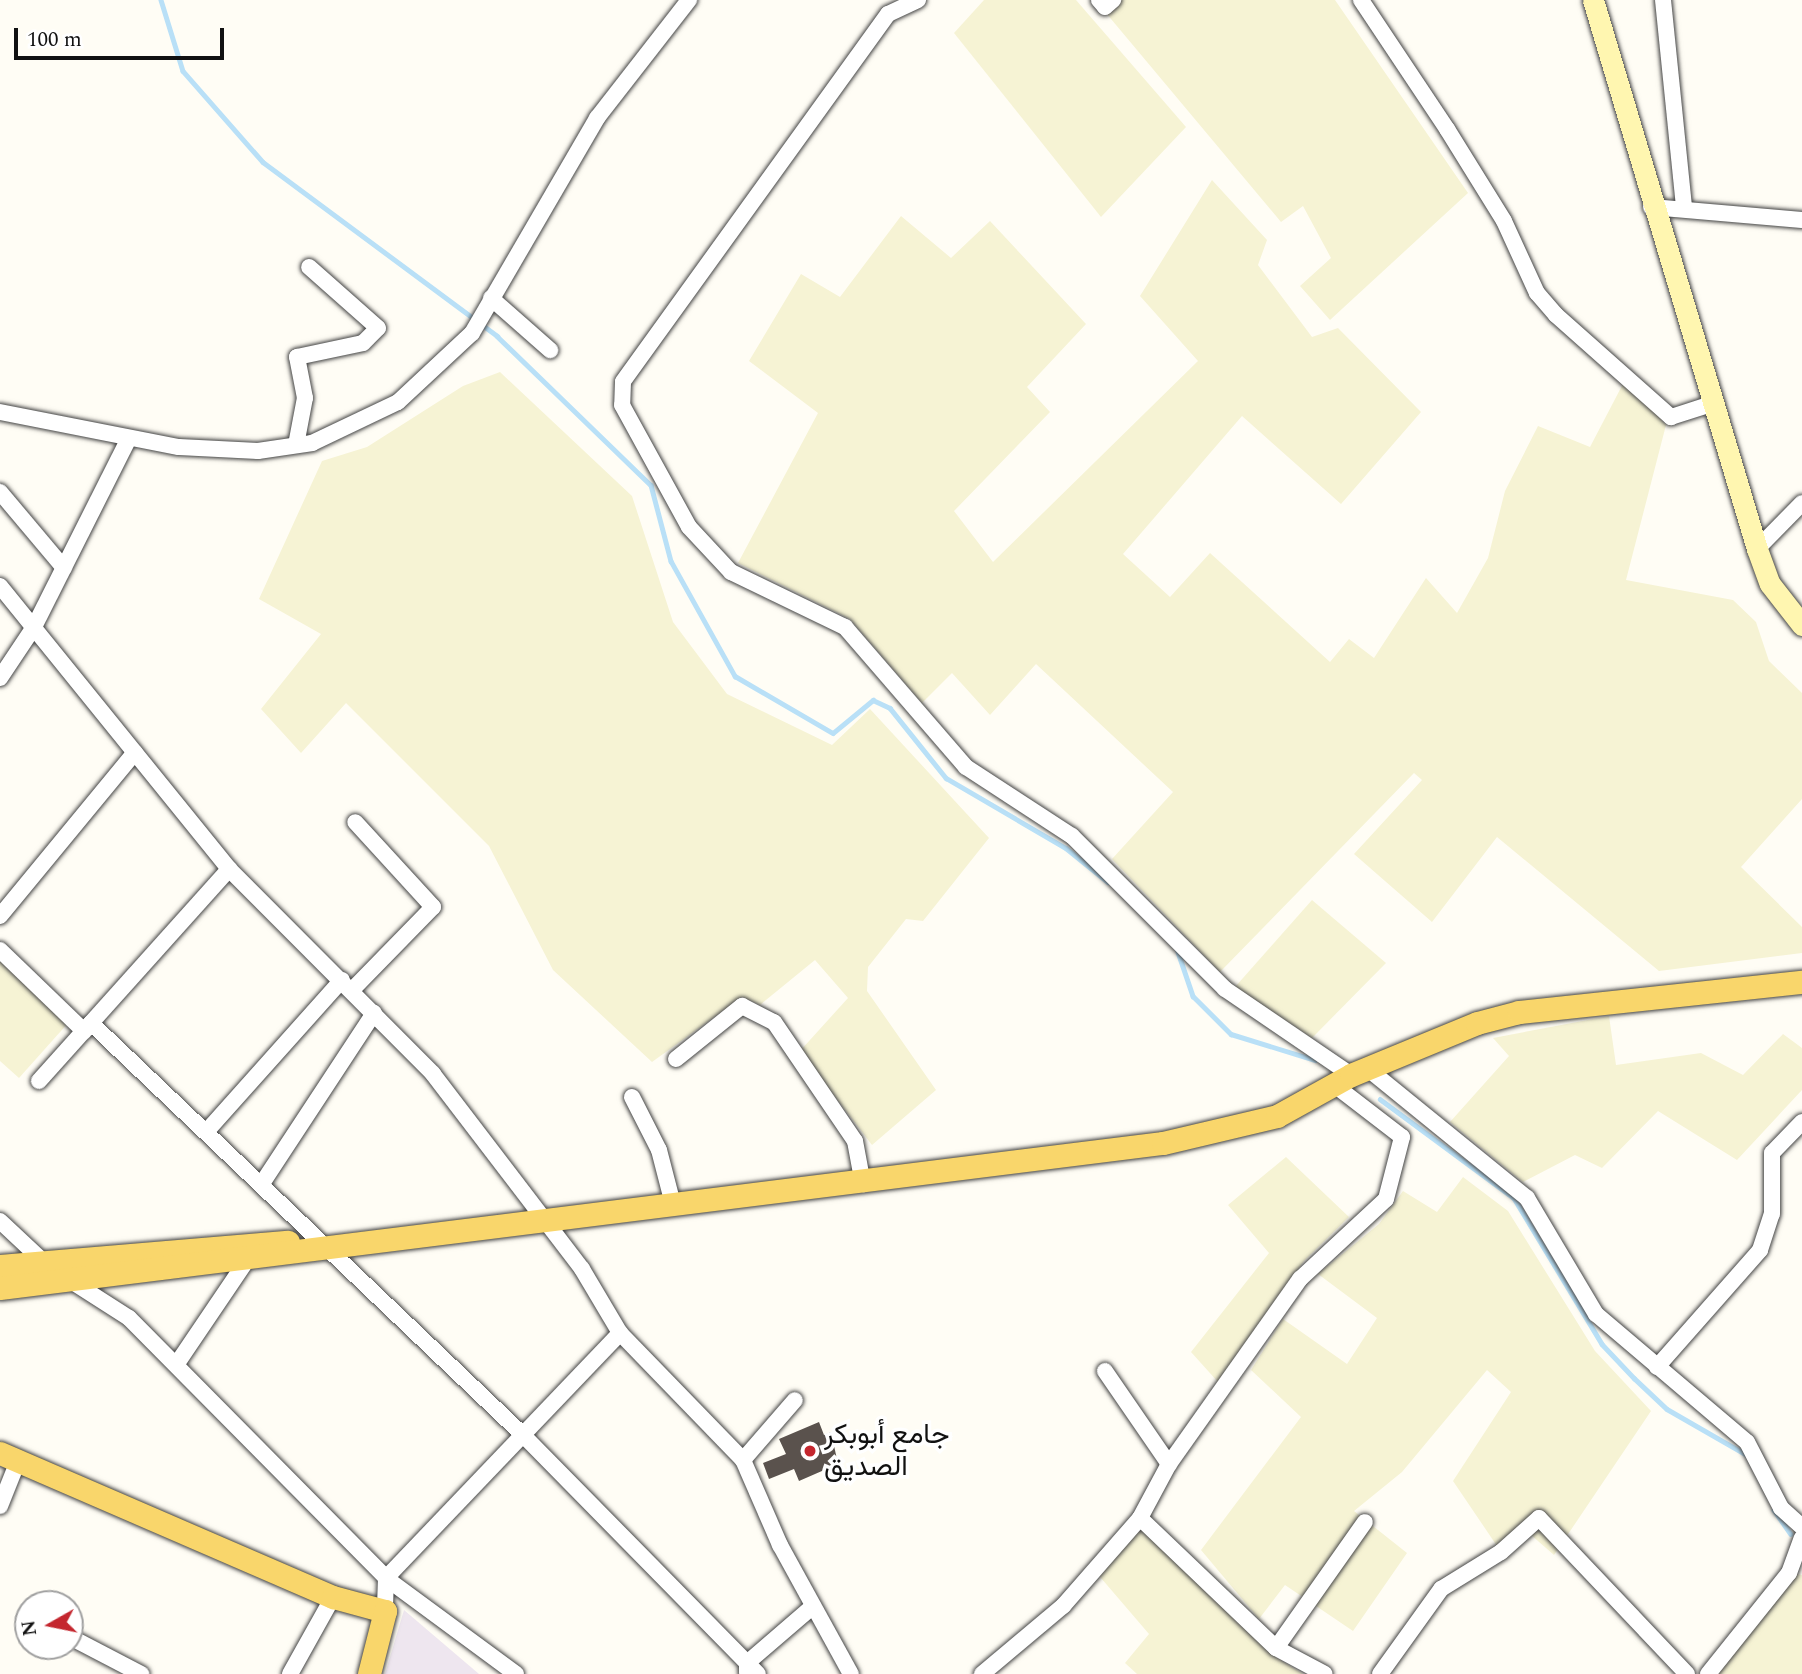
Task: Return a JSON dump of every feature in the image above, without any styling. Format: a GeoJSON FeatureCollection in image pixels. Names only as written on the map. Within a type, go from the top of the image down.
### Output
{"type":"FeatureCollection","features":[{"type":"Feature","properties":{"kind":"main road"},"geometry":{"type":"LineString","coordinates":[[1592,0],[1651,207],[1756,549],[1770,584],[1802,625]]}},
{"type":"Feature","properties":{"kind":"main road"},"geometry":{"type":"LineString","coordinates":[[0,1288],[74,1282],[247,1260],[322,1243],[863,1184],[1238,1128],[1425,1040],[1518,1012],[1802,982]]}},
{"type":"Feature","properties":{"kind":"main road"},"geometry":{"type":"LineString","coordinates":[[0,1266],[244,1241],[322,1243]]}},
{"type":"Feature","properties":{"kind":"main road"},"geometry":{"type":"LineString","coordinates":[[9,1457],[333,1597],[385,1611],[369,1674]]}},
{"type":"Feature","properties":{"kind":"street"},"geometry":{"type":"LineString","coordinates":[[0,412],[128,440],[245,450],[296,445],[354,427],[398,402],[472,333],[597,118],[689,0]]}},
{"type":"Feature","properties":{"kind":"street"},"geometry":{"type":"LineString","coordinates":[[918,0],[888,14],[611,392],[689,527],[731,572],[845,627],[966,766],[1072,836],[1224,989],[1527,1198],[1596,1314],[1747,1442],[1781,1508],[1802,1527]]}},
{"type":"Feature","properties":{"kind":"street"},"geometry":{"type":"LineString","coordinates":[[1099,0],[1105,7],[1113,0]]}},
{"type":"Feature","properties":{"kind":"street"},"geometry":{"type":"LineString","coordinates":[[1361,0],[1447,129],[1504,221],[1537,293],[1556,315],[1671,417],[1711,404]]}},
{"type":"Feature","properties":{"kind":"street"},"geometry":{"type":"LineString","coordinates":[[1663,0],[1684,208]]}},
{"type":"Feature","properties":{"kind":"street"},"geometry":{"type":"LineString","coordinates":[[1651,207],[1802,220]]}},
{"type":"Feature","properties":{"kind":"street"},"geometry":{"type":"LineString","coordinates":[[296,445],[305,398],[297,357],[363,344],[378,328],[309,267]]}},
{"type":"Feature","properties":{"kind":"street"},"geometry":{"type":"LineString","coordinates":[[491,298],[550,349]]}},
{"type":"Feature","properties":{"kind":"street"},"geometry":{"type":"LineString","coordinates":[[0,678],[34,628],[128,440]]}},
{"type":"Feature","properties":{"kind":"street"},"geometry":{"type":"LineString","coordinates":[[0,492],[64,568]]}},
{"type":"Feature","properties":{"kind":"street"},"geometry":{"type":"LineString","coordinates":[[1756,549],[1802,503]]}},
{"type":"Feature","properties":{"kind":"street"},"geometry":{"type":"LineString","coordinates":[[0,586],[229,869],[433,1074],[582,1269],[620,1333],[743,1460],[812,1607],[851,1674]]}},
{"type":"Feature","properties":{"kind":"street"},"geometry":{"type":"LineString","coordinates":[[0,916],[135,752]]}},
{"type":"Feature","properties":{"kind":"street"},"geometry":{"type":"LineString","coordinates":[[206,1132],[347,985],[433,907],[355,822]]}},
{"type":"Feature","properties":{"kind":"street"},"geometry":{"type":"LineString","coordinates":[[39,1081],[229,869]]}},
{"type":"Feature","properties":{"kind":"street"},"geometry":{"type":"LineString","coordinates":[[0,950],[206,1132],[523,1435],[751,1670],[812,1607]]}},
{"type":"Feature","properties":{"kind":"street"},"geometry":{"type":"LineString","coordinates":[[676,1059],[742,1006],[774,1022],[855,1141],[863,1184]]}},
{"type":"Feature","properties":{"kind":"street"},"geometry":{"type":"LineString","coordinates":[[261,1185],[374,1013]]}},
{"type":"Feature","properties":{"kind":"street"},"geometry":{"type":"LineString","coordinates":[[982,1674],[1063,1606],[1140,1518],[1169,1464],[1300,1279],[1375,1213],[1392,1185],[1402,1147],[1398,1130],[1352,1076]]}},
{"type":"Feature","properties":{"kind":"street"},"geometry":{"type":"LineString","coordinates":[[632,1097],[659,1150],[673,1204]]}},
{"type":"Feature","properties":{"kind":"street"},"geometry":{"type":"LineString","coordinates":[[1657,1367],[1760,1250],[1772,1214],[1772,1153],[1802,1122]]}},
{"type":"Feature","properties":{"kind":"street"},"geometry":{"type":"LineString","coordinates":[[0,1221],[40,1261],[130,1318],[386,1578],[516,1674]]}},
{"type":"Feature","properties":{"kind":"street"},"geometry":{"type":"LineString","coordinates":[[176,1365],[247,1260]]}},
{"type":"Feature","properties":{"kind":"street"},"geometry":{"type":"LineString","coordinates":[[385,1611],[386,1578],[620,1333]]}},
{"type":"Feature","properties":{"kind":"street"},"geometry":{"type":"LineString","coordinates":[[1105,1371],[1169,1464]]}},
{"type":"Feature","properties":{"kind":"street"},"geometry":{"type":"LineString","coordinates":[[743,1460],[795,1400]]}},
{"type":"Feature","properties":{"kind":"street"},"geometry":{"type":"LineString","coordinates":[[0,1506],[9,1457]]}},
{"type":"Feature","properties":{"kind":"street"},"geometry":{"type":"LineString","coordinates":[[1140,1518],[1276,1648],[1325,1674]]}},
{"type":"Feature","properties":{"kind":"street"},"geometry":{"type":"LineString","coordinates":[[1380,1674],[1441,1589],[1502,1552],[1539,1518],[1688,1674]]}},
{"type":"Feature","properties":{"kind":"street"},"geometry":{"type":"LineString","coordinates":[[1276,1648],[1365,1522]]}},
{"type":"Feature","properties":{"kind":"street"},"geometry":{"type":"LineString","coordinates":[[1708,1674],[1789,1573],[1802,1538]]}},
{"type":"Feature","properties":{"kind":"street"},"geometry":{"type":"LineString","coordinates":[[290,1674],[333,1597]]}},
{"type":"Feature","properties":{"kind":"street"},"geometry":{"type":"LineString","coordinates":[[84,1644],[141,1674]]}},
{"type":"Feature","properties":{"kind":"shaded area"},"geometry":{"type":"Polygon","coordinates":[[[984,0],[1076,0],[1186,127],[1101,217],[954,33],[984,0]]]}},
{"type":"Feature","properties":{"kind":"shaded area"},"geometry":{"type":"Polygon","coordinates":[[[1121,0],[1335,0],[1468,193],[1330,320],[1300,286],[1331,258],[1303,206],[1281,222],[1106,13],[1121,0]]]}},
{"type":"Feature","properties":{"kind":"shaded area"},"geometry":{"type":"Polygon","coordinates":[[[1212,180],[1267,240],[1258,265],[1312,337],[1338,328],[1421,412],[1341,504],[1242,416],[1123,554],[1170,597],[1210,553],[1330,662],[1349,639],[1374,658],[1426,578],[1457,613],[1488,558],[1505,491],[1538,426],[1590,447],[1625,380],[1666,425],[1626,580],[1733,600],[1756,622],[1769,661],[1802,693],[1802,799],[1741,867],[1802,927],[1802,953],[1659,971],[1497,837],[1432,922],[1354,854],[1422,780],[1414,773],[1220,972],[1112,859],[1173,792],[1036,664],[990,715],[952,673],[922,703],[850,619],[738,563],[818,413],[749,361],[801,274],[840,297],[901,216],[951,258],[990,221],[1086,324],[1027,387],[1050,412],[954,511],[993,562],[1198,361],[1140,296],[1212,180]]]}},
{"type":"Feature","properties":{"kind":"shaded area"},"geometry":{"type":"Polygon","coordinates":[[[500,372],[632,496],[673,622],[727,694],[832,745],[870,709],[989,838],[923,921],[906,919],[868,967],[867,991],[936,1090],[872,1145],[800,1051],[848,998],[815,960],[760,1005],[742,997],[652,1062],[553,970],[489,846],[346,703],[301,753],[261,709],[321,634],[259,599],[322,461],[367,447],[463,386],[500,372]]]}},
{"type":"Feature","properties":{"kind":"shaded area"},"geometry":{"type":"Polygon","coordinates":[[[1312,900],[1386,963],[1312,1038],[1235,987],[1312,900]]]}},
{"type":"Feature","properties":{"kind":"shaded area"},"geometry":{"type":"Polygon","coordinates":[[[0,960],[69,1022],[19,1078],[0,1061],[0,960]]]}},
{"type":"Feature","properties":{"kind":"shaded area"},"geometry":{"type":"Polygon","coordinates":[[[1609,1016],[1616,1065],[1701,1053],[1743,1075],[1783,1034],[1802,1048],[1802,1090],[1737,1160],[1658,1111],[1602,1168],[1575,1155],[1523,1182],[1450,1122],[1509,1056],[1493,1038],[1609,1016]]]}},
{"type":"Feature","properties":{"kind":"shaded area"},"geometry":{"type":"Polygon","coordinates":[[[1286,1157],[1349,1217],[1304,1261],[1218,1382],[1191,1352],[1269,1253],[1228,1205],[1286,1157]]]}},
{"type":"Feature","properties":{"kind":"shaded area"},"geometry":{"type":"Polygon","coordinates":[[[1463,1177],[1508,1211],[1595,1351],[1651,1411],[1554,1555],[1522,1527],[1497,1546],[1453,1481],[1511,1392],[1487,1370],[1402,1472],[1354,1511],[1407,1553],[1353,1631],[1285,1585],[1259,1619],[1201,1550],[1301,1417],[1251,1370],[1283,1319],[1347,1364],[1377,1318],[1318,1274],[1379,1224],[1403,1191],[1437,1212],[1463,1177]]]}},
{"type":"Feature","properties":{"kind":"shaded area"},"geometry":{"type":"Polygon","coordinates":[[[1137,1519],[1271,1654],[1303,1674],[1137,1674],[1125,1663],[1149,1634],[1095,1571],[1137,1519]]]}},
{"type":"Feature","properties":{"kind":"shaded area"},"geometry":{"type":"Polygon","coordinates":[[[1789,1573],[1802,1575],[1802,1674],[1708,1674],[1789,1573]]]}},
{"type":"Feature","properties":{"kind":"shaded area"},"geometry":{"type":"Polygon","coordinates":[[[404,1610],[479,1674],[385,1674],[404,1610]]]}},
{"type":"Feature","properties":{"kind":"building","name":"جامع أبوبكر الصديق"},"geometry":{"type":"Polygon","coordinates":[[[819,1422],[824,1435],[831,1432],[838,1464],[799,1481],[794,1469],[769,1479],[763,1463],[786,1454],[779,1439],[819,1422]]]}},
{"type":"Feature","properties":{"kind":"waterway"},"geometry":{"type":"LineString","coordinates":[[161,0],[183,71],[263,162],[497,336],[651,485],[671,561],[735,676],[833,733],[873,700],[890,708],[946,778],[1066,848],[1108,882]]}},
{"type":"Feature","properties":{"kind":"waterway"},"geometry":{"type":"LineString","coordinates":[[1177,949],[1193,996],[1231,1034],[1315,1060]]}},
{"type":"Feature","properties":{"kind":"waterway"},"geometry":{"type":"LineString","coordinates":[[1380,1099],[1514,1198],[1602,1344],[1634,1378],[1667,1409],[1747,1455]]}},
{"type":"Feature","properties":{"kind":"waterway"},"geometry":{"type":"LineString","coordinates":[[1774,1510],[1791,1534]]}},
{"type":"Feature","properties":{"kind":"place","name":"جامع أبوبكر الصديق"},"geometry":{"type":"Point","coordinates":[810,1451]}}]}
